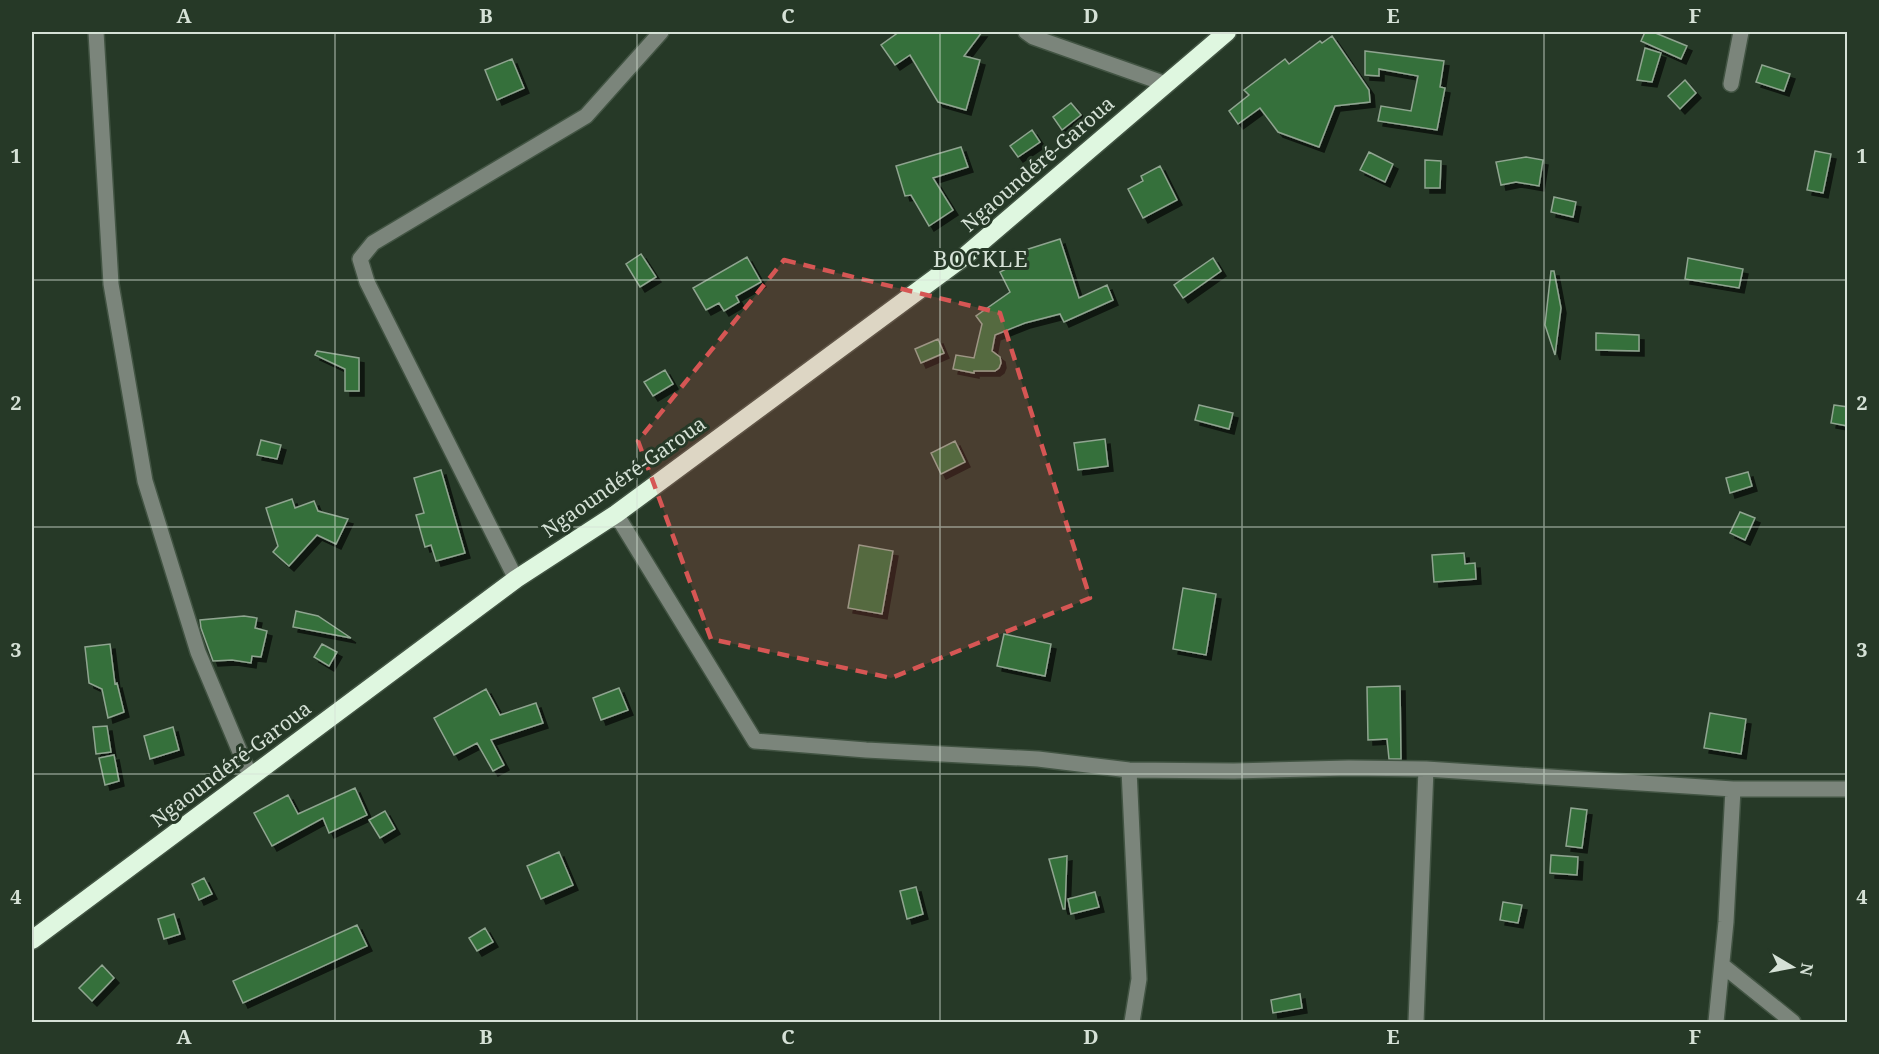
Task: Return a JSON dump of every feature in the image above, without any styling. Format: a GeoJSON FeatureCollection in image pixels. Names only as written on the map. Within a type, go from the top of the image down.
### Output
{"type":"FeatureCollection","features":[{"type":"Feature","properties":{"kind":"highway","name":"Ngaoundéré-Garoua"},"geometry":{"type":"LineString","coordinates":[[32,940],[516,579],[616,514],[965,256],[1227,32]]}},
{"type":"Feature","properties":{"kind":"street"},"geometry":{"type":"LineString","coordinates":[[96,32],[111,284],[145,480],[198,652],[251,778]]}},
{"type":"Feature","properties":{"kind":"street"},"geometry":{"type":"LineString","coordinates":[[516,579],[367,282],[360,259],[373,243],[586,117],[661,32]]}},
{"type":"Feature","properties":{"kind":"street"},"geometry":{"type":"LineString","coordinates":[[1026,32],[1033,37],[1166,84]]}},
{"type":"Feature","properties":{"kind":"street"},"geometry":{"type":"LineString","coordinates":[[1731,84],[1741,32]]}},
{"type":"Feature","properties":{"kind":"street"},"geometry":{"type":"LineString","coordinates":[[616,514],[754,741],[866,750],[1038,759],[1129,770],[1426,769],[1733,789],[1848,789]]}},
{"type":"Feature","properties":{"kind":"street"},"geometry":{"type":"LineString","coordinates":[[1416,1023],[1426,769]]}},
{"type":"Feature","properties":{"kind":"street"},"geometry":{"type":"LineString","coordinates":[[1129,770],[1138,979],[1132,1023]]}},
{"type":"Feature","properties":{"kind":"street"},"geometry":{"type":"LineString","coordinates":[[1716,1023],[1726,922],[1733,789]]}},
{"type":"Feature","properties":{"kind":"street"},"geometry":{"type":"LineString","coordinates":[[1722,965],[1793,1023]]}},
{"type":"Feature","properties":{"kind":"highlighted area"},"geometry":{"type":"Polygon","coordinates":[[[784,260],[1000,313],[1090,598],[891,678],[711,639],[638,441],[784,260]]]}},
{"type":"Feature","properties":{"kind":"building"},"geometry":{"type":"Polygon","coordinates":[[[899,32],[982,32],[964,56],[980,60],[966,110],[938,102],[910,55],[895,65],[881,45],[899,32]]]}},
{"type":"Feature","properties":{"kind":"building"},"geometry":{"type":"Polygon","coordinates":[[[1645,32],[1653,32],[1687,46],[1681,59],[1641,41],[1645,32]]]}},
{"type":"Feature","properties":{"kind":"building"},"geometry":{"type":"Polygon","coordinates":[[[1332,36],[1369,90],[1370,102],[1335,106],[1319,147],[1278,132],[1260,108],[1238,124],[1229,111],[1249,95],[1244,90],[1285,59],[1289,64],[1320,41],[1322,43],[1332,36]]]}},
{"type":"Feature","properties":{"kind":"building"},"geometry":{"type":"Polygon","coordinates":[[[1645,48],[1661,53],[1652,82],[1637,80],[1645,48]]]}},
{"type":"Feature","properties":{"kind":"building"},"geometry":{"type":"Polygon","coordinates":[[[1365,51],[1444,61],[1440,87],[1445,88],[1437,130],[1378,121],[1381,106],[1411,111],[1418,76],[1379,69],[1379,76],[1365,75],[1365,51]]]}},
{"type":"Feature","properties":{"kind":"building"},"geometry":{"type":"Polygon","coordinates":[[[512,59],[524,88],[497,100],[485,70],[512,59]]]}},
{"type":"Feature","properties":{"kind":"building"},"geometry":{"type":"Polygon","coordinates":[[[1762,65],[1790,74],[1784,91],[1756,82],[1762,65]]]}},
{"type":"Feature","properties":{"kind":"building"},"geometry":{"type":"Polygon","coordinates":[[[1685,80],[1696,93],[1680,109],[1668,96],[1685,80]]]}},
{"type":"Feature","properties":{"kind":"building"},"geometry":{"type":"Polygon","coordinates":[[[1071,103],[1081,115],[1062,130],[1053,117],[1071,103]]]}},
{"type":"Feature","properties":{"kind":"building"},"geometry":{"type":"Polygon","coordinates":[[[1032,130],[1040,142],[1018,157],[1010,146],[1032,130]]]}},
{"type":"Feature","properties":{"kind":"building"},"geometry":{"type":"Polygon","coordinates":[[[961,147],[968,167],[933,178],[953,210],[929,226],[911,195],[905,196],[896,166],[961,147]]]}},
{"type":"Feature","properties":{"kind":"building"},"geometry":{"type":"Polygon","coordinates":[[[1815,151],[1831,154],[1823,193],[1807,190],[1815,151]]]}},
{"type":"Feature","properties":{"kind":"building"},"geometry":{"type":"Polygon","coordinates":[[[1369,152],[1393,164],[1385,182],[1360,170],[1369,152]]]}},
{"type":"Feature","properties":{"kind":"building"},"geometry":{"type":"Polygon","coordinates":[[[1526,157],[1543,160],[1539,186],[1516,182],[1501,185],[1496,162],[1526,157]]]}},
{"type":"Feature","properties":{"kind":"building"},"geometry":{"type":"Polygon","coordinates":[[[1425,160],[1441,161],[1440,188],[1425,188],[1425,160]]]}},
{"type":"Feature","properties":{"kind":"building"},"geometry":{"type":"Polygon","coordinates":[[[1160,166],[1177,200],[1143,218],[1128,189],[1143,181],[1141,176],[1160,166]]]}},
{"type":"Feature","properties":{"kind":"building"},"geometry":{"type":"Polygon","coordinates":[[[1554,197],[1576,202],[1573,217],[1551,212],[1554,197]]]}},
{"type":"Feature","properties":{"kind":"building"},"geometry":{"type":"Polygon","coordinates":[[[1060,239],[1079,298],[1107,285],[1113,300],[1064,322],[1060,314],[1025,323],[995,335],[992,351],[1000,357],[1001,363],[995,371],[974,371],[974,373],[953,369],[956,355],[974,358],[982,324],[976,316],[1010,292],[1000,272],[1025,259],[1022,251],[1060,239]]]}},
{"type":"Feature","properties":{"kind":"building"},"geometry":{"type":"Polygon","coordinates":[[[641,254],[656,277],[640,287],[626,264],[641,254]]]}},
{"type":"Feature","properties":{"kind":"building"},"geometry":{"type":"Polygon","coordinates":[[[747,257],[761,282],[736,296],[739,302],[724,311],[719,303],[706,310],[693,288],[747,257]]]}},
{"type":"Feature","properties":{"kind":"building"},"geometry":{"type":"Polygon","coordinates":[[[1213,258],[1221,271],[1183,298],[1174,285],[1213,258]]]}},
{"type":"Feature","properties":{"kind":"building"},"geometry":{"type":"Polygon","coordinates":[[[1688,258],[1743,269],[1739,288],[1685,279],[1688,258]]]}},
{"type":"Feature","properties":{"kind":"building"},"geometry":{"type":"Polygon","coordinates":[[[1551,271],[1554,271],[1561,308],[1555,355],[1545,325],[1551,271]]]}},
{"type":"Feature","properties":{"kind":"building"},"geometry":{"type":"Polygon","coordinates":[[[1596,333],[1639,335],[1639,351],[1596,350],[1596,333]]]}},
{"type":"Feature","properties":{"kind":"building"},"geometry":{"type":"Polygon","coordinates":[[[938,339],[944,353],[921,363],[915,349],[938,339]]]}},
{"type":"Feature","properties":{"kind":"building"},"geometry":{"type":"Polygon","coordinates":[[[317,351],[359,358],[359,391],[345,391],[345,369],[315,355],[317,351]]]}},
{"type":"Feature","properties":{"kind":"building"},"geometry":{"type":"Polygon","coordinates":[[[665,370],[673,384],[653,396],[644,382],[665,370]]]}},
{"type":"Feature","properties":{"kind":"building"},"geometry":{"type":"Polygon","coordinates":[[[1199,405],[1233,413],[1229,429],[1195,420],[1199,405]]]}},
{"type":"Feature","properties":{"kind":"building"},"geometry":{"type":"Polygon","coordinates":[[[1834,405],[1848,407],[1848,426],[1831,423],[1834,405]]]}},
{"type":"Feature","properties":{"kind":"building"},"geometry":{"type":"Polygon","coordinates":[[[1105,439],[1108,466],[1078,470],[1074,443],[1105,439]]]}},
{"type":"Feature","properties":{"kind":"building"},"geometry":{"type":"Polygon","coordinates":[[[261,440],[281,445],[277,459],[257,455],[261,440]]]}},
{"type":"Feature","properties":{"kind":"building"},"geometry":{"type":"Polygon","coordinates":[[[955,441],[965,462],[941,474],[931,453],[955,441]]]}},
{"type":"Feature","properties":{"kind":"building"},"geometry":{"type":"Polygon","coordinates":[[[441,470],[465,553],[436,561],[431,545],[425,547],[416,515],[424,513],[414,478],[441,470]]]}},
{"type":"Feature","properties":{"kind":"building"},"geometry":{"type":"Polygon","coordinates":[[[1748,472],[1752,486],[1730,493],[1726,478],[1748,472]]]}},
{"type":"Feature","properties":{"kind":"building"},"geometry":{"type":"Polygon","coordinates":[[[292,499],[295,508],[314,501],[318,511],[348,519],[336,544],[317,535],[289,566],[273,552],[278,546],[266,508],[292,499]]]}},
{"type":"Feature","properties":{"kind":"building"},"geometry":{"type":"Polygon","coordinates":[[[1740,512],[1755,518],[1745,540],[1730,533],[1740,512]]]}},
{"type":"Feature","properties":{"kind":"building"},"geometry":{"type":"Polygon","coordinates":[[[859,545],[893,551],[882,614],[848,608],[859,545]]]}},
{"type":"Feature","properties":{"kind":"building"},"geometry":{"type":"Polygon","coordinates":[[[1464,553],[1465,564],[1475,563],[1476,579],[1434,582],[1432,555],[1464,553]]]}},
{"type":"Feature","properties":{"kind":"building"},"geometry":{"type":"Polygon","coordinates":[[[1183,588],[1216,594],[1206,655],[1173,649],[1183,588]]]}},
{"type":"Feature","properties":{"kind":"building"},"geometry":{"type":"Polygon","coordinates":[[[296,611],[318,616],[351,638],[293,627],[296,611]]]}},
{"type":"Feature","properties":{"kind":"building"},"geometry":{"type":"Polygon","coordinates":[[[244,616],[257,618],[255,628],[267,631],[261,657],[252,656],[251,663],[232,660],[213,661],[200,620],[244,616]]]}},
{"type":"Feature","properties":{"kind":"building"},"geometry":{"type":"Polygon","coordinates":[[[1004,634],[1051,644],[1045,676],[997,666],[1004,634]]]}},
{"type":"Feature","properties":{"kind":"building"},"geometry":{"type":"Polygon","coordinates":[[[110,644],[115,684],[117,683],[124,712],[108,718],[102,689],[89,683],[85,647],[110,644]]]}},
{"type":"Feature","properties":{"kind":"building"},"geometry":{"type":"Polygon","coordinates":[[[322,644],[337,652],[329,666],[314,657],[322,644]]]}},
{"type":"Feature","properties":{"kind":"building"},"geometry":{"type":"Polygon","coordinates":[[[1400,686],[1401,759],[1389,759],[1387,739],[1368,740],[1367,687],[1400,686]]]}},
{"type":"Feature","properties":{"kind":"building"},"geometry":{"type":"Polygon","coordinates":[[[619,688],[628,710],[601,720],[593,698],[619,688]]]}},
{"type":"Feature","properties":{"kind":"building"},"geometry":{"type":"Polygon","coordinates":[[[486,689],[500,715],[536,703],[543,723],[491,740],[504,765],[493,771],[477,743],[454,755],[434,718],[486,689]]]}},
{"type":"Feature","properties":{"kind":"building"},"geometry":{"type":"Polygon","coordinates":[[[1710,713],[1746,719],[1741,754],[1704,748],[1710,713]]]}},
{"type":"Feature","properties":{"kind":"building"},"geometry":{"type":"Polygon","coordinates":[[[107,726],[111,752],[96,754],[93,727],[107,726]]]}},
{"type":"Feature","properties":{"kind":"building"},"geometry":{"type":"Polygon","coordinates":[[[173,727],[179,750],[150,759],[144,736],[173,727]]]}},
{"type":"Feature","properties":{"kind":"building"},"geometry":{"type":"Polygon","coordinates":[[[114,755],[119,781],[105,785],[99,758],[114,755]]]}},
{"type":"Feature","properties":{"kind":"building"},"geometry":{"type":"Polygon","coordinates":[[[355,788],[367,815],[329,833],[323,818],[272,846],[254,813],[288,795],[298,814],[355,788]]]}},
{"type":"Feature","properties":{"kind":"building"},"geometry":{"type":"Polygon","coordinates":[[[1571,808],[1587,810],[1582,848],[1566,846],[1571,808]]]}},
{"type":"Feature","properties":{"kind":"building"},"geometry":{"type":"Polygon","coordinates":[[[385,811],[395,829],[380,838],[369,820],[385,811]]]}},
{"type":"Feature","properties":{"kind":"building"},"geometry":{"type":"Polygon","coordinates":[[[559,852],[573,885],[541,899],[527,866],[559,852]]]}},
{"type":"Feature","properties":{"kind":"building"},"geometry":{"type":"Polygon","coordinates":[[[1551,855],[1578,857],[1577,875],[1550,873],[1551,855]]]}},
{"type":"Feature","properties":{"kind":"building"},"geometry":{"type":"Polygon","coordinates":[[[1067,856],[1065,909],[1063,909],[1049,859],[1067,856]]]}},
{"type":"Feature","properties":{"kind":"building"},"geometry":{"type":"Polygon","coordinates":[[[204,878],[212,894],[199,900],[192,884],[204,878]]]}},
{"type":"Feature","properties":{"kind":"building"},"geometry":{"type":"Polygon","coordinates":[[[916,887],[923,914],[907,919],[900,891],[916,887]]]}},
{"type":"Feature","properties":{"kind":"building"},"geometry":{"type":"Polygon","coordinates":[[[1095,892],[1099,907],[1071,914],[1068,899],[1095,892]]]}},
{"type":"Feature","properties":{"kind":"building"},"geometry":{"type":"Polygon","coordinates":[[[1503,902],[1522,905],[1518,923],[1500,920],[1503,902]]]}},
{"type":"Feature","properties":{"kind":"building"},"geometry":{"type":"Polygon","coordinates":[[[174,914],[180,934],[164,939],[158,919],[174,914]]]}},
{"type":"Feature","properties":{"kind":"building"},"geometry":{"type":"Polygon","coordinates":[[[357,925],[367,946],[243,1003],[233,981],[357,925]]]}},
{"type":"Feature","properties":{"kind":"building"},"geometry":{"type":"Polygon","coordinates":[[[485,928],[493,942],[477,951],[469,938],[485,928]]]}},
{"type":"Feature","properties":{"kind":"building"},"geometry":{"type":"Polygon","coordinates":[[[102,965],[114,978],[92,1001],[79,988],[102,965]]]}},
{"type":"Feature","properties":{"kind":"building"},"geometry":{"type":"Polygon","coordinates":[[[1300,994],[1302,1008],[1273,1013],[1271,1000],[1300,994]]]}},
{"type":"Feature","properties":{"kind":"district","name":"BOCKLE"},"geometry":{"type":"Point","coordinates":[981,259]}}]}
